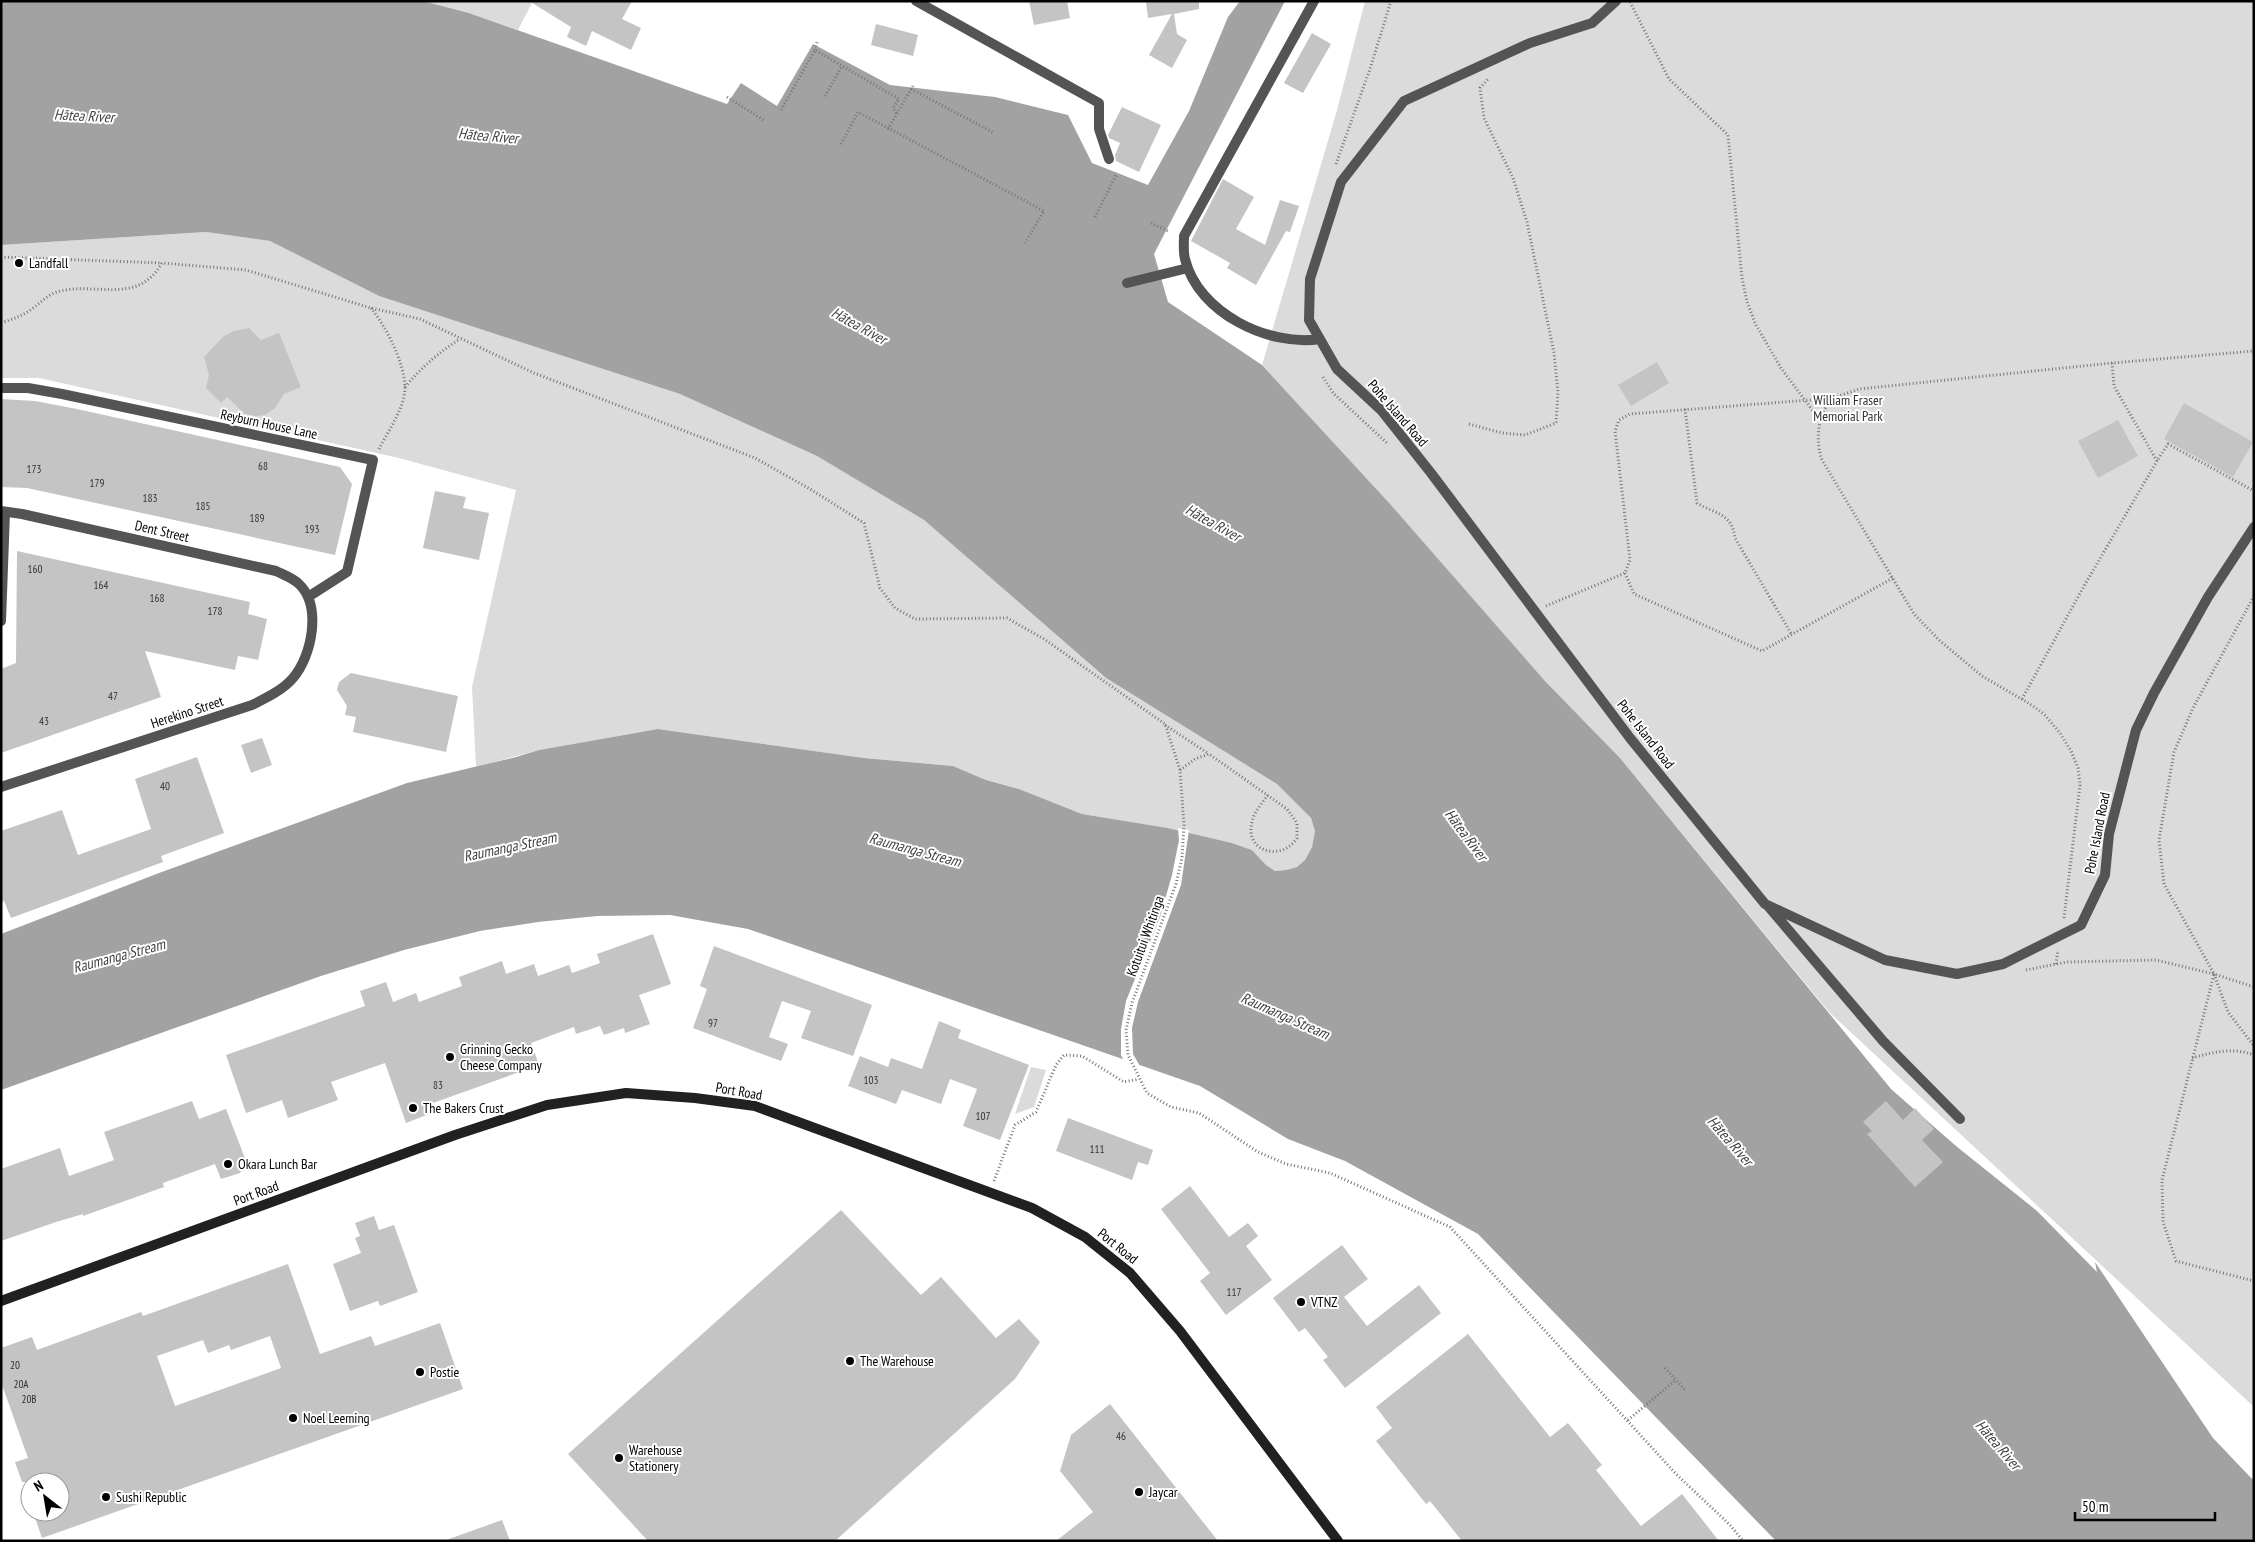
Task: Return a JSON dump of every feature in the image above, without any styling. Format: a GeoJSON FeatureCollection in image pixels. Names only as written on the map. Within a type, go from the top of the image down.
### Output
{"type":"FeatureCollection","features":[{"type":"Feature","properties":{"kind":"main road","name":"Port Road"},"geometry":{"type":"LineString","coordinates":[[1,1300],[455,1135],[547,1106],[626,1093],[694,1098],[755,1106],[1032,1208],[1059,1222],[1109,1254],[1130,1273],[1180,1331],[1338,1541]]}},
{"type":"Feature","properties":{"kind":"street"},"geometry":{"type":"LineString","coordinates":[[916,1],[1099,103],[1099,129],[1109,160]]}},
{"type":"Feature","properties":{"kind":"street"},"geometry":{"type":"LineString","coordinates":[[1314,1],[1184,236],[1184,258],[1192,277],[1211,301],[1236,321],[1275,338],[1306,342],[1320,340]]}},
{"type":"Feature","properties":{"kind":"street","name":"Pohe Island Road"},"geometry":{"type":"LineString","coordinates":[[1616,1],[1592,23],[1530,43],[1404,101],[1341,182],[1310,279],[1309,320],[1337,369],[1381,410],[1431,473],[1630,738],[1765,904],[1883,1041],[1960,1119]]}},
{"type":"Feature","properties":{"kind":"street"},"geometry":{"type":"LineString","coordinates":[[1126,283],[1188,268]]}},
{"type":"Feature","properties":{"kind":"street","name":"Reyburn House Lane"},"geometry":{"type":"LineString","coordinates":[[1,388],[28,388],[62,394],[373,460]]}},
{"type":"Feature","properties":{"kind":"street"},"geometry":{"type":"LineString","coordinates":[[308,596],[347,572],[373,460]]}},
{"type":"Feature","properties":{"kind":"street"},"geometry":{"type":"LineString","coordinates":[[1,621],[3,512]]}},
{"type":"Feature","properties":{"kind":"street","name":"Dent Street"},"geometry":{"type":"LineString","coordinates":[[3,512],[276,571],[300,584],[308,596]]}},
{"type":"Feature","properties":{"kind":"street","name":"Pohe Island Road"},"geometry":{"type":"LineString","coordinates":[[1765,904],[1885,960],[1957,974],[2003,964],[2081,925],[2105,875],[2109,834],[2136,730],[2154,693],[2208,597],[2254,527]]}},
{"type":"Feature","properties":{"kind":"street","name":"Herekino Street"},"geometry":{"type":"LineString","coordinates":[[1,787],[252,705],[268,697],[294,677],[303,661],[312,625],[308,596]]}},
{"type":"Feature","properties":{"kind":"path"},"geometry":{"type":"LineString","coordinates":[[1333,171],[1370,69],[1391,1]]}},
{"type":"Feature","properties":{"kind":"path"},"geometry":{"type":"LineString","coordinates":[[1629,1],[1669,79],[1728,135],[1742,278],[1747,302],[1756,325],[1781,368],[1820,422]]}},
{"type":"Feature","properties":{"kind":"path"},"geometry":{"type":"LineString","coordinates":[[782,110],[815,50],[817,42]]}},
{"type":"Feature","properties":{"kind":"path"},"geometry":{"type":"LineString","coordinates":[[815,50],[899,99],[893,108],[897,114]]}},
{"type":"Feature","properties":{"kind":"path"},"geometry":{"type":"LineString","coordinates":[[825,96],[842,66]]}},
{"type":"Feature","properties":{"kind":"path"},"geometry":{"type":"LineString","coordinates":[[1469,424],[1502,433],[1524,435],[1556,423],[1558,400],[1554,353],[1527,222],[1513,178],[1484,118],[1480,88],[1492,74]]}},
{"type":"Feature","properties":{"kind":"path"},"geometry":{"type":"LineString","coordinates":[[888,129],[912,88],[994,133]]}},
{"type":"Feature","properties":{"kind":"path"},"geometry":{"type":"LineString","coordinates":[[727,97],[765,121]]}},
{"type":"Feature","properties":{"kind":"path"},"geometry":{"type":"LineString","coordinates":[[841,144],[858,112],[1044,211],[1025,243]]}},
{"type":"Feature","properties":{"kind":"path"},"geometry":{"type":"LineString","coordinates":[[1095,217],[1117,173]]}},
{"type":"Feature","properties":{"kind":"path"},"geometry":{"type":"LineString","coordinates":[[1151,223],[1175,235]]}},
{"type":"Feature","properties":{"kind":"path"},"geometry":{"type":"LineString","coordinates":[[1,257],[162,263],[246,270],[371,308],[420,320],[534,373],[755,458],[810,489],[864,523],[880,588],[894,608],[915,619],[1007,618],[1044,639],[1287,808],[1297,823],[1297,838],[1287,849],[1279,851],[1263,849],[1256,845],[1253,838],[1251,824],[1268,795]]}},
{"type":"Feature","properties":{"kind":"path"},"geometry":{"type":"LineString","coordinates":[[1,322],[29,312],[53,294],[75,288],[99,291],[120,290],[140,285],[156,274],[162,263]]}},
{"type":"Feature","properties":{"kind":"path"},"geometry":{"type":"LineString","coordinates":[[371,308],[380,319],[392,342],[405,388]]}},
{"type":"Feature","properties":{"kind":"path"},"geometry":{"type":"LineString","coordinates":[[373,460],[398,412],[405,388],[427,362],[460,339]]}},
{"type":"Feature","properties":{"kind":"path"},"geometry":{"type":"LineString","coordinates":[[1892,578],[1762,651],[1634,594],[1625,573],[1630,560],[1615,431],[1619,420],[1630,414],[1835,398],[1860,389],[2254,350]]}},
{"type":"Feature","properties":{"kind":"path"},"geometry":{"type":"LineString","coordinates":[[2112,363],[2114,386],[2157,462]]}},
{"type":"Feature","properties":{"kind":"path"},"geometry":{"type":"LineString","coordinates":[[1322,375],[1333,393],[1393,449]]}},
{"type":"Feature","properties":{"kind":"path"},"geometry":{"type":"LineString","coordinates":[[1835,398],[1824,409],[1820,422],[1818,450],[1822,460],[1914,614],[1938,640],[1982,676],[2044,714],[2060,733],[2071,751],[2078,768],[2079,801],[2056,964]]}},
{"type":"Feature","properties":{"kind":"path"},"geometry":{"type":"LineString","coordinates":[[1685,409],[1697,503],[1721,514],[1734,526],[1735,538],[1792,635]]}},
{"type":"Feature","properties":{"kind":"path"},"geometry":{"type":"LineString","coordinates":[[2022,699],[2084,586],[2168,444],[2254,491]]}},
{"type":"Feature","properties":{"kind":"path"},"geometry":{"type":"LineString","coordinates":[[1534,610],[1625,573]]}},
{"type":"Feature","properties":{"kind":"path"},"geometry":{"type":"LineString","coordinates":[[2254,596],[2193,708],[2174,752],[2159,840],[2164,884],[2214,974],[2228,1012],[2254,1046]]}},
{"type":"Feature","properties":{"kind":"path","name":"Kotuitui Whitinga"},"geometry":{"type":"LineString","coordinates":[[1164,724],[1180,770],[1183,798],[1182,858],[1176,884],[1132,1003],[1126,1030],[1128,1055],[1147,1092],[1172,1107],[1198,1113],[1258,1152],[1286,1164],[1330,1173],[1450,1227],[1676,1474],[1730,1525],[1743,1541]]}},
{"type":"Feature","properties":{"kind":"path"},"geometry":{"type":"LineString","coordinates":[[1180,770],[1195,759],[1209,754]]}},
{"type":"Feature","properties":{"kind":"path"},"geometry":{"type":"LineString","coordinates":[[2020,971],[2067,962],[2156,960],[2214,974],[2254,987]]}},
{"type":"Feature","properties":{"kind":"path"},"geometry":{"type":"LineString","coordinates":[[2214,974],[2162,1180],[2163,1222],[2176,1261],[2254,1280]]}},
{"type":"Feature","properties":{"kind":"path"},"geometry":{"type":"LineString","coordinates":[[2192,1058],[2216,1051],[2239,1050],[2254,1055]]}},
{"type":"Feature","properties":{"kind":"path"},"geometry":{"type":"LineString","coordinates":[[990,1193],[1015,1125],[1036,1112],[1056,1065],[1064,1055],[1082,1056],[1124,1082],[1140,1079]]}},
{"type":"Feature","properties":{"kind":"path"},"geometry":{"type":"LineString","coordinates":[[1665,1368],[1685,1390]]}},
{"type":"Feature","properties":{"kind":"path"},"geometry":{"type":"LineString","coordinates":[[1628,1420],[1676,1380]]}},
{"type":"Feature","properties":{"kind":"green space"},"geometry":{"type":"Polygon","coordinates":[[[423,1],[533,1],[518,30],[469,13],[423,1]]]}},
{"type":"Feature","properties":{"kind":"green space","name":"William Fraser Memorial Park"},"geometry":{"type":"Polygon","coordinates":[[[1365,1],[2254,1],[2254,1407],[1829,1012],[1620,758],[1545,681],[1391,505],[1262,365],[1337,110],[1365,1]]]}},
{"type":"Feature","properties":{"kind":"green space"},"geometry":{"type":"Polygon","coordinates":[[[206,232],[270,241],[379,296],[680,394],[817,456],[924,520],[1106,678],[1277,784],[1311,818],[1315,831],[1312,847],[1305,860],[1297,867],[1275,871],[1266,865],[1252,850],[1232,843],[1168,828],[1082,814],[1019,789],[986,780],[953,766],[864,758],[658,729],[539,750],[476,767],[472,687],[516,490],[399,458],[39,378],[1,378],[1,245],[206,232]]]}},
{"type":"Feature","properties":{"kind":"green space"},"geometry":{"type":"Polygon","coordinates":[[[1031,1067],[1046,1070],[1034,1107],[1015,1114],[1031,1067]]]}},
{"type":"Feature","properties":{"kind":"water"},"geometry":{"type":"Polygon","coordinates":[[[1,1],[423,1],[469,13],[727,104],[741,83],[777,106],[813,44],[890,85],[995,97],[1068,115],[1092,163],[1148,185],[1189,111],[1228,17],[1240,1],[1285,1],[1154,254],[1168,302],[1262,365],[1391,505],[1545,681],[1620,758],[1891,1089],[1956,1146],[2037,1211],[2097,1272],[2095,1262],[2213,1438],[2254,1481],[2254,1541],[1776,1541],[1478,1234],[1345,1161],[1288,1139],[1200,1086],[748,929],[670,915],[597,916],[538,922],[480,931],[404,950],[321,976],[1,1090],[1,934],[159,873],[407,783],[539,750],[658,729],[864,758],[953,766],[986,780],[1019,789],[1082,814],[1168,828],[1232,843],[1252,850],[1266,865],[1275,871],[1297,867],[1305,860],[1312,847],[1315,831],[1311,818],[1277,784],[1106,678],[924,520],[817,456],[680,394],[379,296],[270,241],[206,232],[1,245],[1,1]]]}},
{"type":"Feature","properties":{"kind":"pier"},"geometry":{"type":"Polygon","coordinates":[[[1178,828],[1189,830],[1181,885],[1138,1002],[1132,1028],[1133,1054],[1141,1068],[1125,1063],[1121,1055],[1121,1029],[1126,1001],[1160,917],[1172,875],[1179,840],[1178,828]]]}},
{"type":"Feature","properties":{"kind":"building"},"geometry":{"type":"Polygon","coordinates":[[[529,1],[632,1],[622,19],[641,28],[631,50],[592,31],[586,46],[567,37],[571,27],[529,1]]]}},
{"type":"Feature","properties":{"kind":"building"},"geometry":{"type":"Polygon","coordinates":[[[1029,1],[1067,1],[1070,18],[1034,25],[1029,1]]]}},
{"type":"Feature","properties":{"kind":"building"},"geometry":{"type":"Polygon","coordinates":[[[1146,1],[1199,1],[1199,9],[1174,14],[1177,34],[1187,40],[1172,68],[1149,55],[1172,14],[1148,18],[1146,1]]]}},
{"type":"Feature","properties":{"kind":"building"},"geometry":{"type":"Polygon","coordinates":[[[876,24],[918,35],[913,56],[871,45],[876,24]]]}},
{"type":"Feature","properties":{"kind":"building"},"geometry":{"type":"Polygon","coordinates":[[[1312,33],[1331,44],[1303,93],[1284,83],[1312,33]]]}},
{"type":"Feature","properties":{"kind":"building"},"geometry":{"type":"Polygon","coordinates":[[[1122,107],[1161,125],[1139,172],[1116,161],[1115,155],[1120,143],[1109,138],[1108,135],[1122,107]]]}},
{"type":"Feature","properties":{"kind":"building"},"geometry":{"type":"Polygon","coordinates":[[[1223,179],[1254,197],[1236,229],[1265,245],[1280,200],[1299,206],[1290,232],[1286,231],[1256,285],[1227,268],[1230,263],[1191,241],[1223,179]]]}},
{"type":"Feature","properties":{"kind":"building"},"geometry":{"type":"Polygon","coordinates":[[[249,328],[261,340],[279,333],[301,387],[284,394],[275,408],[265,415],[245,414],[227,397],[221,403],[206,388],[209,375],[204,357],[224,336],[234,331],[249,328]]]}},
{"type":"Feature","properties":{"kind":"building"},"geometry":{"type":"Polygon","coordinates":[[[1657,362],[1669,383],[1631,406],[1618,385],[1657,362]]]}},
{"type":"Feature","properties":{"kind":"building"},"geometry":{"type":"Polygon","coordinates":[[[1,399],[35,401],[77,409],[340,467],[352,484],[335,555],[27,488],[1,487],[1,399]]]}},
{"type":"Feature","properties":{"kind":"building"},"geometry":{"type":"Polygon","coordinates":[[[2184,403],[2253,442],[2233,477],[2164,439],[2184,403]]]}},
{"type":"Feature","properties":{"kind":"building"},"geometry":{"type":"Polygon","coordinates":[[[2118,420],[2138,456],[2098,478],[2078,441],[2118,420]]]}},
{"type":"Feature","properties":{"kind":"building"},"geometry":{"type":"Polygon","coordinates":[[[435,491],[466,497],[463,508],[489,513],[479,560],[423,548],[435,491]]]}},
{"type":"Feature","properties":{"kind":"building"},"geometry":{"type":"Polygon","coordinates":[[[17,551],[250,602],[248,614],[267,619],[258,660],[238,656],[235,670],[145,651],[161,697],[1,753],[1,669],[16,663],[17,551]]]}},
{"type":"Feature","properties":{"kind":"building"},"geometry":{"type":"Polygon","coordinates":[[[351,673],[458,696],[446,752],[353,732],[356,717],[345,715],[347,706],[337,690],[339,682],[351,673]]]}},
{"type":"Feature","properties":{"kind":"building"},"geometry":{"type":"Polygon","coordinates":[[[262,738],[272,765],[251,773],[241,745],[262,738]]]}},
{"type":"Feature","properties":{"kind":"building"},"geometry":{"type":"Polygon","coordinates":[[[197,757],[224,833],[161,856],[163,862],[11,918],[4,901],[1,902],[1,831],[62,810],[78,855],[151,829],[135,779],[197,757]]]}},
{"type":"Feature","properties":{"kind":"building"},"geometry":{"type":"Polygon","coordinates":[[[653,934],[671,984],[639,995],[650,1024],[625,1033],[624,1028],[604,1035],[600,1026],[576,1034],[574,1027],[531,1043],[539,1065],[430,1104],[434,1112],[406,1123],[385,1063],[331,1082],[338,1100],[288,1118],[282,1100],[246,1113],[226,1055],[365,1006],[360,991],[386,982],[393,1002],[416,993],[419,1002],[462,986],[459,977],[502,961],[506,974],[534,964],[538,976],[569,965],[572,973],[600,963],[597,954],[653,934]]]}},
{"type":"Feature","properties":{"kind":"building"},"geometry":{"type":"Polygon","coordinates":[[[714,946],[872,1005],[853,1056],[801,1038],[811,1011],[782,1001],[769,1037],[788,1044],[781,1061],[693,1028],[707,989],[700,986],[714,946]]]}},
{"type":"Feature","properties":{"kind":"building"},"geometry":{"type":"Polygon","coordinates":[[[939,1021],[961,1030],[958,1038],[1029,1065],[1000,1140],[963,1126],[977,1089],[950,1079],[941,1104],[902,1090],[896,1104],[848,1086],[860,1056],[888,1067],[891,1058],[922,1069],[939,1021]]]}},
{"type":"Feature","properties":{"kind":"building"},"geometry":{"type":"Polygon","coordinates":[[[192,1101],[199,1119],[226,1109],[246,1161],[240,1173],[221,1179],[215,1164],[163,1183],[164,1187],[83,1216],[83,1214],[56,1222],[1,1241],[1,1169],[60,1148],[69,1176],[114,1160],[104,1132],[192,1101]]]}},
{"type":"Feature","properties":{"kind":"building"},"geometry":{"type":"Polygon","coordinates":[[[1886,1101],[1903,1120],[1915,1108],[1934,1129],[1922,1140],[1943,1162],[1915,1187],[1867,1134],[1872,1131],[1863,1122],[1886,1101]]]}},
{"type":"Feature","properties":{"kind":"building"},"geometry":{"type":"Polygon","coordinates":[[[1068,1118],[1153,1150],[1148,1165],[1138,1162],[1132,1180],[1056,1151],[1068,1118]]]}},
{"type":"Feature","properties":{"kind":"building"},"geometry":{"type":"Polygon","coordinates":[[[1190,1186],[1229,1237],[1248,1223],[1258,1236],[1246,1246],[1272,1280],[1226,1315],[1200,1281],[1210,1273],[1161,1209],[1190,1186]]]}},
{"type":"Feature","properties":{"kind":"building","name":"The Warehouse"},"geometry":{"type":"Polygon","coordinates":[[[841,1210],[921,1295],[941,1277],[996,1338],[1019,1319],[1040,1342],[1015,1379],[835,1541],[648,1541],[568,1454],[841,1210]]]}},
{"type":"Feature","properties":{"kind":"building"},"geometry":{"type":"Polygon","coordinates":[[[374,1216],[379,1230],[394,1225],[418,1292],[380,1306],[378,1301],[350,1311],[333,1264],[361,1253],[355,1238],[360,1236],[355,1223],[374,1216]]]}},
{"type":"Feature","properties":{"kind":"building"},"geometry":{"type":"Polygon","coordinates":[[[1342,1245],[1368,1279],[1344,1297],[1367,1326],[1419,1285],[1441,1313],[1345,1388],[1323,1360],[1328,1357],[1305,1328],[1299,1332],[1273,1298],[1342,1245]]]}},
{"type":"Feature","properties":{"kind":"building"},"geometry":{"type":"Polygon","coordinates":[[[288,1264],[320,1354],[371,1336],[375,1346],[440,1323],[463,1389],[42,1538],[36,1522],[70,1522],[70,1472],[20,1472],[20,1476],[15,1462],[28,1458],[1,1382],[1,1348],[32,1337],[37,1350],[141,1312],[143,1316],[288,1264]],[[270,1336],[231,1350],[229,1345],[208,1353],[203,1340],[157,1356],[175,1406],[281,1368],[270,1336]]]}},
{"type":"Feature","properties":{"kind":"building"},"geometry":{"type":"Polygon","coordinates":[[[1468,1334],[1550,1437],[1568,1423],[1602,1465],[1596,1470],[1641,1526],[1682,1494],[1719,1541],[1462,1541],[1430,1501],[1426,1504],[1376,1441],[1392,1428],[1376,1407],[1468,1334]]]}},
{"type":"Feature","properties":{"kind":"building"},"geometry":{"type":"Polygon","coordinates":[[[1110,1404],[1218,1541],[1056,1541],[1093,1512],[1060,1471],[1071,1435],[1110,1404]]]}},
{"type":"Feature","properties":{"kind":"building"},"geometry":{"type":"Polygon","coordinates":[[[502,1520],[510,1541],[449,1541],[449,1539],[502,1520]]]}},
{"type":"Feature","properties":{"kind":"place","name":"Landfall"},"geometry":{"type":"Point","coordinates":[19,263]}},
{"type":"Feature","properties":{"kind":"place","name":"Grinning Gecko Cheese Company"},"geometry":{"type":"Point","coordinates":[450,1057]}},
{"type":"Feature","properties":{"kind":"place","name":"The Bakers Crust"},"geometry":{"type":"Point","coordinates":[413,1108]}},
{"type":"Feature","properties":{"kind":"place","name":"Okara Lunch Bar"},"geometry":{"type":"Point","coordinates":[228,1164]}},
{"type":"Feature","properties":{"kind":"place","name":"VTNZ"},"geometry":{"type":"Point","coordinates":[1301,1302]}},
{"type":"Feature","properties":{"kind":"place","name":"The Warehouse"},"geometry":{"type":"Point","coordinates":[850,1361]}},
{"type":"Feature","properties":{"kind":"place","name":"Postie"},"geometry":{"type":"Point","coordinates":[420,1372]}},
{"type":"Feature","properties":{"kind":"place","name":"Noel Leeming"},"geometry":{"type":"Point","coordinates":[293,1418]}},
{"type":"Feature","properties":{"kind":"place","name":"Warehouse Stationery"},"geometry":{"type":"Point","coordinates":[619,1458]}},
{"type":"Feature","properties":{"kind":"place","name":"Jaycar"},"geometry":{"type":"Point","coordinates":[1139,1492]}},
{"type":"Feature","properties":{"kind":"place","name":"Sushi Republic"},"geometry":{"type":"Point","coordinates":[106,1497]}},
{"type":"Feature","properties":{"kind":"water label","name":"Hātea River"},"geometry":{"type":"Point","coordinates":[84,116]}},
{"type":"Feature","properties":{"kind":"water label","name":"Hātea River"},"geometry":{"type":"Point","coordinates":[488,136]}},
{"type":"Feature","properties":{"kind":"water label","name":"Hātea River"},"geometry":{"type":"Point","coordinates":[859,326]}},
{"type":"Feature","properties":{"kind":"water label","name":"Hātea River"},"geometry":{"type":"Point","coordinates":[1213,523]}},
{"type":"Feature","properties":{"kind":"water label","name":"Hātea River"},"geometry":{"type":"Point","coordinates":[1466,835]}},
{"type":"Feature","properties":{"kind":"water label","name":"Raumanga Stream"},"geometry":{"type":"Point","coordinates":[510,847]}},
{"type":"Feature","properties":{"kind":"water label","name":"Raumanga Stream"},"geometry":{"type":"Point","coordinates":[915,850]}},
{"type":"Feature","properties":{"kind":"water label","name":"Raumanga Stream"},"geometry":{"type":"Point","coordinates":[119,956]}},
{"type":"Feature","properties":{"kind":"water label","name":"Raumanga Stream"},"geometry":{"type":"Point","coordinates":[1285,1016]}},
{"type":"Feature","properties":{"kind":"water label","name":"Hātea River"},"geometry":{"type":"Point","coordinates":[1730,1141]}},
{"type":"Feature","properties":{"kind":"water label","name":"Hātea River"},"geometry":{"type":"Point","coordinates":[1998,1445]}}]}
